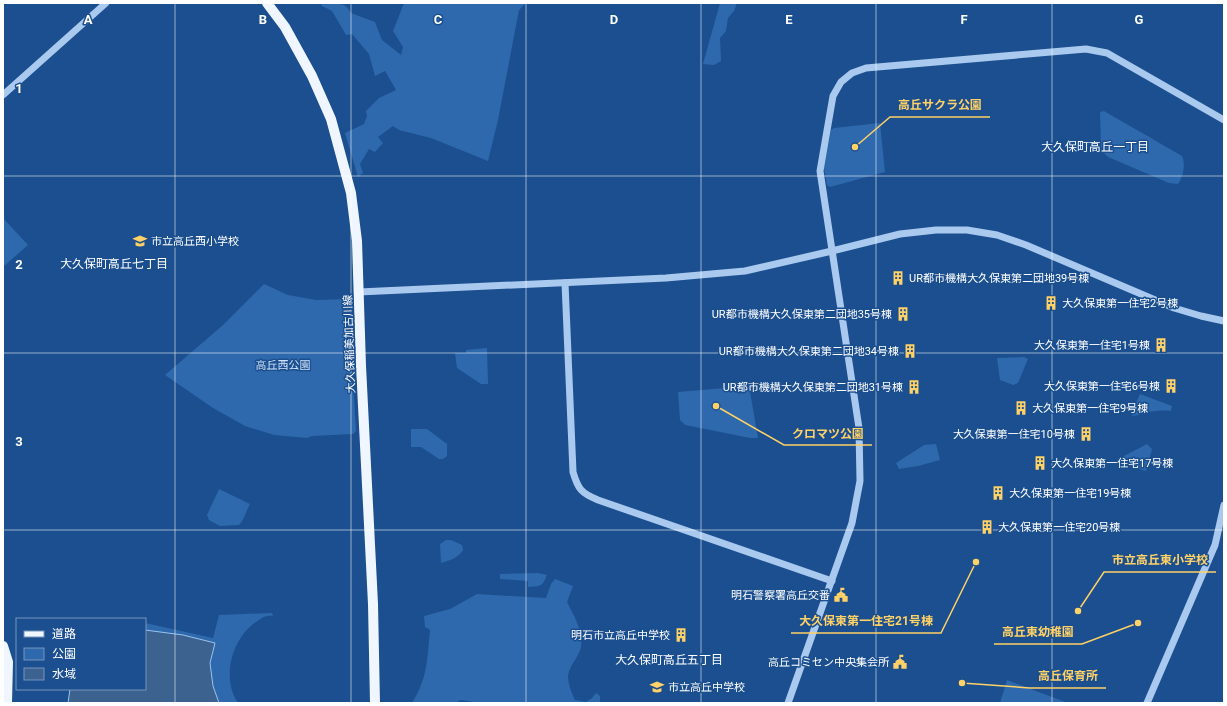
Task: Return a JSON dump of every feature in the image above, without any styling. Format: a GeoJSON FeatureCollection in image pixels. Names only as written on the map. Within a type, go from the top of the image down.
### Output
{"type":"FeatureCollection","features":[{"type":"Feature","properties":{"kind":"main road","name":"大久保稲美加古川線"},"geometry":{"type":"LineString","coordinates":[[267,3],[285,27],[308,68],[330,119],[351,194],[357,241],[373,604],[375,703]]}},
{"type":"Feature","properties":{"kind":"main road"},"geometry":{"type":"LineString","coordinates":[[3,646],[8,662],[7,703]]}},
{"type":"Feature","properties":{"kind":"street"},"geometry":{"type":"LineString","coordinates":[[3,95],[106,3]]}},
{"type":"Feature","properties":{"kind":"street"},"geometry":{"type":"LineString","coordinates":[[788,703],[852,523],[860,481],[859,428],[820,171],[833,96],[841,82],[852,73],[866,68],[1086,48],[1107,53],[1224,120]]}},
{"type":"Feature","properties":{"kind":"street"},"geometry":{"type":"LineString","coordinates":[[359,292],[666,278],[746,271],[900,234],[936,230],[966,230],[996,235],[1026,246],[1174,308],[1224,321]]}},
{"type":"Feature","properties":{"kind":"street"},"geometry":{"type":"LineString","coordinates":[[565,283],[573,472],[577,486],[587,495],[598,500],[832,581]]}},
{"type":"Feature","properties":{"kind":"street"},"geometry":{"type":"LineString","coordinates":[[1147,703],[1215,545],[1224,506]]}},
{"type":"Feature","properties":{"kind":"green space"},"geometry":{"type":"Polygon","coordinates":[[[320,3],[339,3],[346,6],[351,13],[375,22],[382,40],[401,55],[403,47],[393,31],[404,3],[526,3],[519,10],[498,120],[488,161],[431,138],[399,130],[393,126],[378,137],[383,143],[375,152],[369,149],[360,164],[363,173],[358,177],[345,133],[364,124],[367,116],[366,111],[379,98],[396,90],[385,71],[375,76],[369,54],[352,34],[346,35],[332,11],[322,6],[320,3]]]}},
{"type":"Feature","properties":{"kind":"green space"},"geometry":{"type":"Polygon","coordinates":[[[720,3],[737,3],[734,11],[728,18],[726,31],[720,38],[721,61],[714,65],[703,64],[720,3]]]}},
{"type":"Feature","properties":{"kind":"green space"},"geometry":{"type":"Polygon","coordinates":[[[1104,111],[1182,156],[1184,163],[1183,170],[1178,184],[1169,183],[1108,157],[1103,152],[1101,146],[1100,112],[1104,111]]]}},
{"type":"Feature","properties":{"kind":"green space"},"geometry":{"type":"Polygon","coordinates":[[[880,123],[885,172],[830,187],[827,185],[824,168],[831,130],[834,128],[880,123]]]}},
{"type":"Feature","properties":{"kind":"green space"},"geometry":{"type":"Polygon","coordinates":[[[3,218],[28,245],[3,267],[3,218]]]}},
{"type":"Feature","properties":{"kind":"green space","name":"高丘西公園"},"geometry":{"type":"Polygon","coordinates":[[[264,284],[288,295],[316,300],[346,299],[348,303],[356,431],[353,434],[312,436],[307,438],[274,435],[245,426],[213,408],[165,375],[223,325],[264,284]]]}},
{"type":"Feature","properties":{"kind":"green space"},"geometry":{"type":"Polygon","coordinates":[[[487,348],[488,384],[481,384],[457,368],[455,353],[466,353],[466,350],[487,348]]]}},
{"type":"Feature","properties":{"kind":"green space"},"geometry":{"type":"Polygon","coordinates":[[[1024,357],[1028,359],[1018,383],[1013,385],[1000,380],[997,358],[1024,357]]]}},
{"type":"Feature","properties":{"kind":"green space"},"geometry":{"type":"Polygon","coordinates":[[[749,386],[758,438],[750,438],[685,425],[680,420],[678,392],[749,386]]]}},
{"type":"Feature","properties":{"kind":"green space"},"geometry":{"type":"Polygon","coordinates":[[[1140,394],[1172,406],[1171,411],[1148,412],[1132,416],[1140,394]]]}},
{"type":"Feature","properties":{"kind":"green space"},"geometry":{"type":"Polygon","coordinates":[[[411,429],[427,429],[447,444],[447,456],[443,459],[439,459],[421,447],[411,447],[411,429]]]}},
{"type":"Feature","properties":{"kind":"green space"},"geometry":{"type":"Polygon","coordinates":[[[936,444],[940,460],[899,469],[896,463],[924,445],[936,444]]]}},
{"type":"Feature","properties":{"kind":"green space"},"geometry":{"type":"Polygon","coordinates":[[[1147,444],[1152,449],[1146,471],[1122,463],[1124,456],[1147,444]]]}},
{"type":"Feature","properties":{"kind":"green space"},"geometry":{"type":"Polygon","coordinates":[[[219,489],[250,504],[239,525],[220,526],[209,520],[207,515],[219,489]]]}},
{"type":"Feature","properties":{"kind":"green space"},"geometry":{"type":"Polygon","coordinates":[[[446,540],[451,540],[462,545],[463,550],[451,560],[441,563],[440,544],[446,540]]]}},
{"type":"Feature","properties":{"kind":"green space"},"geometry":{"type":"Polygon","coordinates":[[[538,573],[547,575],[542,584],[536,586],[528,587],[528,581],[500,579],[500,574],[538,573]]]}},
{"type":"Feature","properties":{"kind":"green space"},"geometry":{"type":"Polygon","coordinates":[[[555,579],[573,586],[567,602],[581,635],[580,651],[570,669],[568,676],[571,692],[575,700],[586,702],[596,693],[600,696],[600,703],[480,703],[461,700],[455,703],[412,703],[421,685],[426,668],[430,630],[425,627],[424,616],[450,609],[477,594],[546,598],[551,584],[555,579]]]}},
{"type":"Feature","properties":{"kind":"green space"},"geometry":{"type":"Polygon","coordinates":[[[272,613],[273,616],[264,617],[256,622],[248,629],[235,648],[230,671],[230,682],[238,703],[219,703],[213,686],[210,663],[215,643],[183,635],[146,630],[146,623],[213,638],[219,615],[272,613]]]}},
{"type":"Feature","properties":{"kind":"green space"},"geometry":{"type":"Polygon","coordinates":[[[1007,680],[1068,703],[1000,703],[1007,680]]]}},
{"type":"Feature","properties":{"kind":"water"},"geometry":{"type":"Polygon","coordinates":[[[146,630],[183,635],[215,643],[210,663],[213,686],[219,703],[68,703],[70,690],[146,690],[146,630]]]}},
{"type":"Feature","properties":{"kind":"place","name":"高丘サクラ公園"},"geometry":{"type":"Point","coordinates":[855,147]}},
{"type":"Feature","properties":{"kind":"place","name":"市立高丘西小学校"},"geometry":{"type":"Point","coordinates":[140,241]}},
{"type":"Feature","properties":{"kind":"place","name":"UR都市機構大久保東第二団地39号棟"},"geometry":{"type":"Point","coordinates":[898,278]}},
{"type":"Feature","properties":{"kind":"place","name":"大久保東第一住宅2号棟"},"geometry":{"type":"Point","coordinates":[1051,303]}},
{"type":"Feature","properties":{"kind":"place","name":"UR都市機構大久保東第二団地35号棟"},"geometry":{"type":"Point","coordinates":[903,314]}},
{"type":"Feature","properties":{"kind":"place","name":"大久保東第一住宅1号棟"},"geometry":{"type":"Point","coordinates":[1161,345]}},
{"type":"Feature","properties":{"kind":"place","name":"UR都市機構大久保東第二団地34号棟"},"geometry":{"type":"Point","coordinates":[910,351]}},
{"type":"Feature","properties":{"kind":"place","name":"大久保東第一住宅6号棟"},"geometry":{"type":"Point","coordinates":[1171,386]}},
{"type":"Feature","properties":{"kind":"place","name":"UR都市機構大久保東第二団地31号棟"},"geometry":{"type":"Point","coordinates":[914,387]}},
{"type":"Feature","properties":{"kind":"place","name":"クロマツ公園"},"geometry":{"type":"Point","coordinates":[716,406]}},
{"type":"Feature","properties":{"kind":"place","name":"大久保東第一住宅9号棟"},"geometry":{"type":"Point","coordinates":[1021,408]}},
{"type":"Feature","properties":{"kind":"place","name":"大久保東第一住宅10号棟"},"geometry":{"type":"Point","coordinates":[1086,434]}},
{"type":"Feature","properties":{"kind":"place","name":"大久保東第一住宅17号棟"},"geometry":{"type":"Point","coordinates":[1040,463]}},
{"type":"Feature","properties":{"kind":"place","name":"大久保東第一住宅19号棟"},"geometry":{"type":"Point","coordinates":[998,493]}},
{"type":"Feature","properties":{"kind":"place","name":"大久保東第一住宅20号棟"},"geometry":{"type":"Point","coordinates":[987,527]}},
{"type":"Feature","properties":{"kind":"place","name":"大久保東第一住宅21号棟"},"geometry":{"type":"Point","coordinates":[976,562]}},
{"type":"Feature","properties":{"kind":"place","name":"明石警察署高丘交番"},"geometry":{"type":"Point","coordinates":[841,595]}},
{"type":"Feature","properties":{"kind":"place","name":"市立高丘東小学校"},"geometry":{"type":"Point","coordinates":[1078,611]}},
{"type":"Feature","properties":{"kind":"place","name":"高丘東幼稚園"},"geometry":{"type":"Point","coordinates":[1138,623]}},
{"type":"Feature","properties":{"kind":"place","name":"明石市立高丘中学校"},"geometry":{"type":"Point","coordinates":[681,635]}},
{"type":"Feature","properties":{"kind":"place","name":"高丘コミセン中央集会所"},"geometry":{"type":"Point","coordinates":[900,662]}},
{"type":"Feature","properties":{"kind":"place","name":"高丘保育所"},"geometry":{"type":"Point","coordinates":[962,683]}},
{"type":"Feature","properties":{"kind":"place","name":"市立高丘中学校"},"geometry":{"type":"Point","coordinates":[657,687]}},
{"type":"Feature","properties":{"kind":"district","name":"大久保町高丘一丁目"},"geometry":{"type":"Point","coordinates":[1095,147]}},
{"type":"Feature","properties":{"kind":"district","name":"大久保町高丘七丁目"},"geometry":{"type":"Point","coordinates":[114,264]}},
{"type":"Feature","properties":{"kind":"district","name":"大久保町高丘五丁目"},"geometry":{"type":"Point","coordinates":[669,660]}}]}
